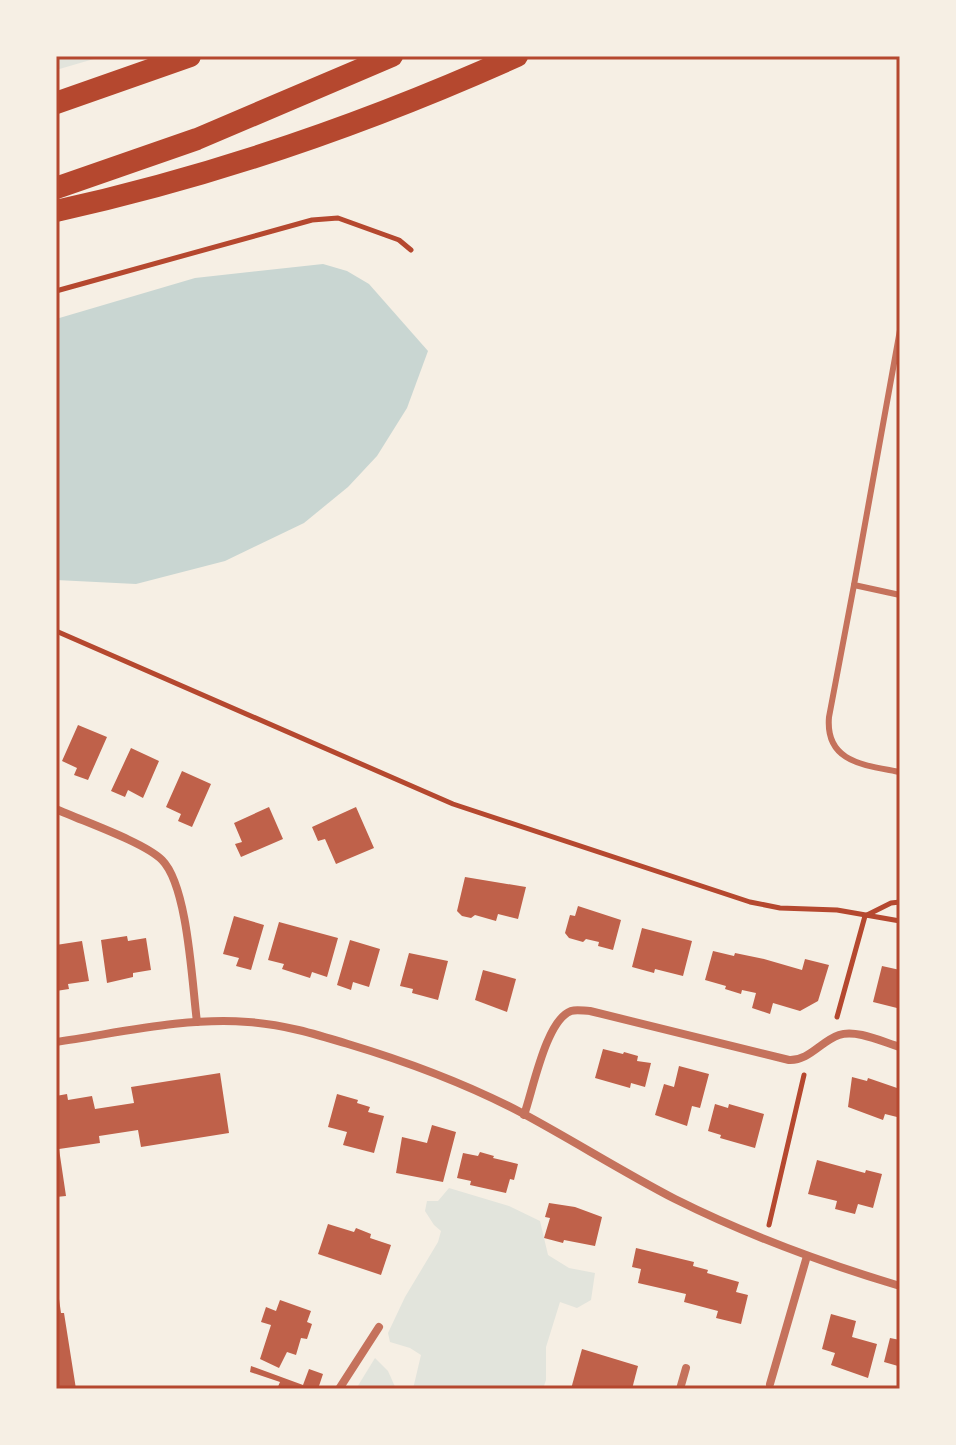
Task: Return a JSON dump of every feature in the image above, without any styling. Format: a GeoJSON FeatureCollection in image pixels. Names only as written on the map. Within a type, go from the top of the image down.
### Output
{"type":"FeatureCollection","features":[{"type":"Feature","properties":{"kind":"highway"},"geometry":{"type":"LineString","coordinates":[[56,103],[190,56]]}},
{"type":"Feature","properties":{"kind":"highway"},"geometry":{"type":"LineString","coordinates":[[56,188],[197,139],[392,56]]}},
{"type":"Feature","properties":{"kind":"highway"},"geometry":{"type":"LineString","coordinates":[[56,211],[182,179],[297,145],[420,99],[517,56]]}},
{"type":"Feature","properties":{"kind":"street"},"geometry":{"type":"LineString","coordinates":[[56,809],[155,854],[172,873],[181,905],[197,1022]]}},
{"type":"Feature","properties":{"kind":"street"},"geometry":{"type":"LineString","coordinates":[[524,1115],[549,1037],[556,1023],[571,1011],[590,1011],[776,1058],[803,1058],[832,1038],[849,1033],[900,1047]]}},
{"type":"Feature","properties":{"kind":"street"},"geometry":{"type":"LineString","coordinates":[[56,1042],[197,1022],[254,1022],[317,1035],[444,1077],[524,1115],[634,1177],[765,1239],[900,1286]]}},
{"type":"Feature","properties":{"kind":"street"},"geometry":{"type":"LineString","coordinates":[[770,1384],[807,1256]]}},
{"type":"Feature","properties":{"kind":"street"},"geometry":{"type":"LineString","coordinates":[[339,1389],[379,1327]]}},
{"type":"Feature","properties":{"kind":"street"},"geometry":{"type":"LineString","coordinates":[[680,1389],[686,1368]]}},
{"type":"Feature","properties":{"kind":"lane"},"geometry":{"type":"LineString","coordinates":[[900,330],[829,717],[829,739],[839,753],[848,759],[900,772]]}},
{"type":"Feature","properties":{"kind":"lane"},"geometry":{"type":"LineString","coordinates":[[854,585],[900,595]]}},
{"type":"Feature","properties":{"kind":"path"},"geometry":{"type":"LineString","coordinates":[[56,291],[312,220],[338,218],[399,240],[411,250]]}},
{"type":"Feature","properties":{"kind":"path"},"geometry":{"type":"LineString","coordinates":[[56,631],[418,790],[501,822],[750,902],[780,908],[837,910],[900,921]]}},
{"type":"Feature","properties":{"kind":"path"},"geometry":{"type":"LineString","coordinates":[[832,1038],[865,916],[891,903],[900,902]]}},
{"type":"Feature","properties":{"kind":"path"},"geometry":{"type":"LineString","coordinates":[[765,1239],[804,1080],[803,1058]]}},
{"type":"Feature","properties":{"kind":"shaded area"},"geometry":{"type":"Polygon","coordinates":[[[56,56],[104,56],[56,70],[56,56]]]}},
{"type":"Feature","properties":{"kind":"shaded area"},"geometry":{"type":"Polygon","coordinates":[[[323,264],[347,271],[369,284],[428,351],[407,408],[377,456],[348,487],[304,523],[225,561],[136,584],[56,580],[56,319],[195,278],[323,264]]]}},
{"type":"Feature","properties":{"kind":"shaded area"},"geometry":{"type":"Polygon","coordinates":[[[449,1188],[509,1206],[540,1221],[548,1255],[569,1268],[595,1273],[591,1300],[577,1308],[560,1302],[546,1347],[543,1389],[413,1389],[421,1355],[390,1342],[388,1333],[405,1297],[438,1242],[441,1231],[425,1211],[427,1201],[438,1201],[449,1188]]]}},
{"type":"Feature","properties":{"kind":"shaded area"},"geometry":{"type":"Polygon","coordinates":[[[375,1358],[388,1371],[396,1389],[356,1389],[375,1358]]]}},
{"type":"Feature","properties":{"kind":"building"},"geometry":{"type":"Polygon","coordinates":[[[78,725],[107,737],[88,780],[74,775],[77,768],[62,761],[78,725]]]}},
{"type":"Feature","properties":{"kind":"building"},"geometry":{"type":"Polygon","coordinates":[[[131,748],[159,761],[143,798],[128,790],[125,797],[111,791],[131,748]]]}},
{"type":"Feature","properties":{"kind":"building"},"geometry":{"type":"Polygon","coordinates":[[[182,771],[211,784],[192,827],[178,821],[181,814],[166,807],[182,771]]]}},
{"type":"Feature","properties":{"kind":"building"},"geometry":{"type":"Polygon","coordinates":[[[269,807],[283,839],[241,857],[235,844],[242,842],[234,823],[269,807]]]}},
{"type":"Feature","properties":{"kind":"building"},"geometry":{"type":"Polygon","coordinates":[[[356,807],[374,848],[336,864],[325,839],[318,841],[312,827],[356,807]]]}},
{"type":"Feature","properties":{"kind":"building"},"geometry":{"type":"Polygon","coordinates":[[[465,877],[526,887],[518,919],[498,914],[496,921],[475,915],[471,918],[462,916],[457,911],[465,877]]]}},
{"type":"Feature","properties":{"kind":"building"},"geometry":{"type":"Polygon","coordinates":[[[578,906],[621,920],[613,950],[598,946],[599,942],[569,938],[565,933],[570,915],[575,916],[578,906]]]}},
{"type":"Feature","properties":{"kind":"building"},"geometry":{"type":"Polygon","coordinates":[[[234,916],[264,925],[251,970],[236,966],[239,958],[223,954],[234,916]]]}},
{"type":"Feature","properties":{"kind":"building"},"geometry":{"type":"Polygon","coordinates":[[[279,922],[338,938],[327,977],[312,972],[310,978],[282,969],[284,964],[268,960],[279,922]]]}},
{"type":"Feature","properties":{"kind":"building"},"geometry":{"type":"Polygon","coordinates":[[[642,928],[692,941],[683,976],[632,967],[642,928]]]}},
{"type":"Feature","properties":{"kind":"building"},"geometry":{"type":"Polygon","coordinates":[[[127,936],[128,941],[146,938],[151,970],[107,983],[101,940],[127,936]]]}},
{"type":"Feature","properties":{"kind":"building"},"geometry":{"type":"Polygon","coordinates":[[[350,940],[380,949],[369,987],[353,982],[351,990],[337,985],[350,940]]]}},
{"type":"Feature","properties":{"kind":"building"},"geometry":{"type":"Polygon","coordinates":[[[82,941],[89,981],[68,984],[69,989],[56,991],[56,945],[82,941]]]}},
{"type":"Feature","properties":{"kind":"building"},"geometry":{"type":"Polygon","coordinates":[[[713,951],[764,959],[802,970],[805,959],[829,965],[818,1001],[800,1011],[773,1003],[770,1014],[752,1008],[756,993],[742,990],[741,994],[705,980],[713,951]]]}},
{"type":"Feature","properties":{"kind":"building"},"geometry":{"type":"Polygon","coordinates":[[[409,953],[448,961],[438,1000],[412,993],[413,989],[400,986],[409,953]]]}},
{"type":"Feature","properties":{"kind":"building"},"geometry":{"type":"Polygon","coordinates":[[[882,966],[900,970],[900,1006],[897,1008],[873,1002],[882,966]]]}},
{"type":"Feature","properties":{"kind":"building"},"geometry":{"type":"Polygon","coordinates":[[[483,970],[516,979],[507,1012],[475,1000],[483,970]]]}},
{"type":"Feature","properties":{"kind":"building"},"geometry":{"type":"Polygon","coordinates":[[[603,1049],[638,1056],[637,1061],[651,1063],[645,1087],[631,1083],[630,1088],[595,1078],[603,1049]]]}},
{"type":"Feature","properties":{"kind":"building"},"geometry":{"type":"Polygon","coordinates":[[[679,1066],[709,1074],[700,1108],[692,1106],[687,1126],[655,1115],[664,1084],[674,1087],[679,1066]]]}},
{"type":"Feature","properties":{"kind":"building"},"geometry":{"type":"Polygon","coordinates":[[[220,1073],[229,1133],[141,1147],[138,1130],[99,1136],[100,1143],[59,1149],[66,1196],[56,1197],[56,1096],[67,1094],[68,1100],[92,1096],[95,1109],[134,1103],[131,1087],[220,1073]]]}},
{"type":"Feature","properties":{"kind":"building"},"geometry":{"type":"Polygon","coordinates":[[[852,1077],[867,1081],[868,1078],[900,1089],[897,1117],[885,1114],[883,1120],[848,1107],[852,1077]]]}},
{"type":"Feature","properties":{"kind":"building"},"geometry":{"type":"Polygon","coordinates":[[[337,1094],[358,1100],[357,1103],[370,1107],[368,1112],[384,1116],[374,1153],[343,1145],[347,1132],[328,1127],[337,1094]]]}},
{"type":"Feature","properties":{"kind":"building"},"geometry":{"type":"Polygon","coordinates":[[[715,1104],[728,1108],[729,1104],[764,1114],[755,1148],[720,1138],[721,1135],[708,1131],[715,1104]]]}},
{"type":"Feature","properties":{"kind":"building"},"geometry":{"type":"Polygon","coordinates":[[[432,1125],[456,1132],[443,1182],[396,1173],[402,1137],[427,1143],[432,1125]]]}},
{"type":"Feature","properties":{"kind":"building"},"geometry":{"type":"Polygon","coordinates":[[[480,1152],[518,1164],[514,1180],[510,1179],[506,1193],[470,1185],[471,1181],[457,1178],[463,1153],[478,1156],[480,1152]]]}},
{"type":"Feature","properties":{"kind":"building"},"geometry":{"type":"Polygon","coordinates":[[[817,1160],[865,1173],[866,1170],[882,1174],[873,1208],[858,1204],[855,1214],[835,1209],[837,1201],[808,1194],[817,1160]]]}},
{"type":"Feature","properties":{"kind":"building"},"geometry":{"type":"Polygon","coordinates":[[[549,1203],[575,1207],[602,1217],[595,1246],[544,1238],[550,1218],[545,1217],[549,1203]]]}},
{"type":"Feature","properties":{"kind":"building"},"geometry":{"type":"Polygon","coordinates":[[[328,1224],[354,1232],[356,1228],[371,1234],[370,1238],[391,1245],[381,1275],[318,1254],[328,1224]]]}},
{"type":"Feature","properties":{"kind":"building"},"geometry":{"type":"Polygon","coordinates":[[[636,1248],[694,1262],[693,1266],[708,1270],[707,1273],[739,1282],[736,1292],[748,1295],[741,1324],[716,1318],[718,1311],[684,1302],[686,1294],[638,1283],[641,1269],[632,1267],[636,1248]]]}},
{"type":"Feature","properties":{"kind":"building"},"geometry":{"type":"Polygon","coordinates":[[[59,1299],[76,1389],[56,1389],[56,1300],[59,1299]]]}},
{"type":"Feature","properties":{"kind":"building"},"geometry":{"type":"Polygon","coordinates":[[[280,1300],[311,1311],[307,1322],[312,1324],[307,1339],[301,1338],[296,1355],[287,1352],[279,1368],[260,1359],[271,1325],[261,1322],[266,1307],[276,1311],[280,1300]]]}},
{"type":"Feature","properties":{"kind":"building"},"geometry":{"type":"Polygon","coordinates":[[[831,1314],[856,1321],[852,1337],[877,1344],[868,1378],[831,1365],[835,1353],[822,1349],[831,1314]]]}},
{"type":"Feature","properties":{"kind":"building"},"geometry":{"type":"Polygon","coordinates":[[[890,1338],[900,1340],[900,1372],[897,1371],[898,1366],[884,1362],[890,1338]]]}},
{"type":"Feature","properties":{"kind":"building"},"geometry":{"type":"Polygon","coordinates":[[[582,1349],[638,1366],[632,1389],[571,1389],[582,1349]]]}},
{"type":"Feature","properties":{"kind":"building"},"geometry":{"type":"Polygon","coordinates":[[[251,1366],[303,1385],[309,1369],[323,1374],[318,1389],[277,1389],[280,1382],[250,1372],[251,1366]]]}}]}
